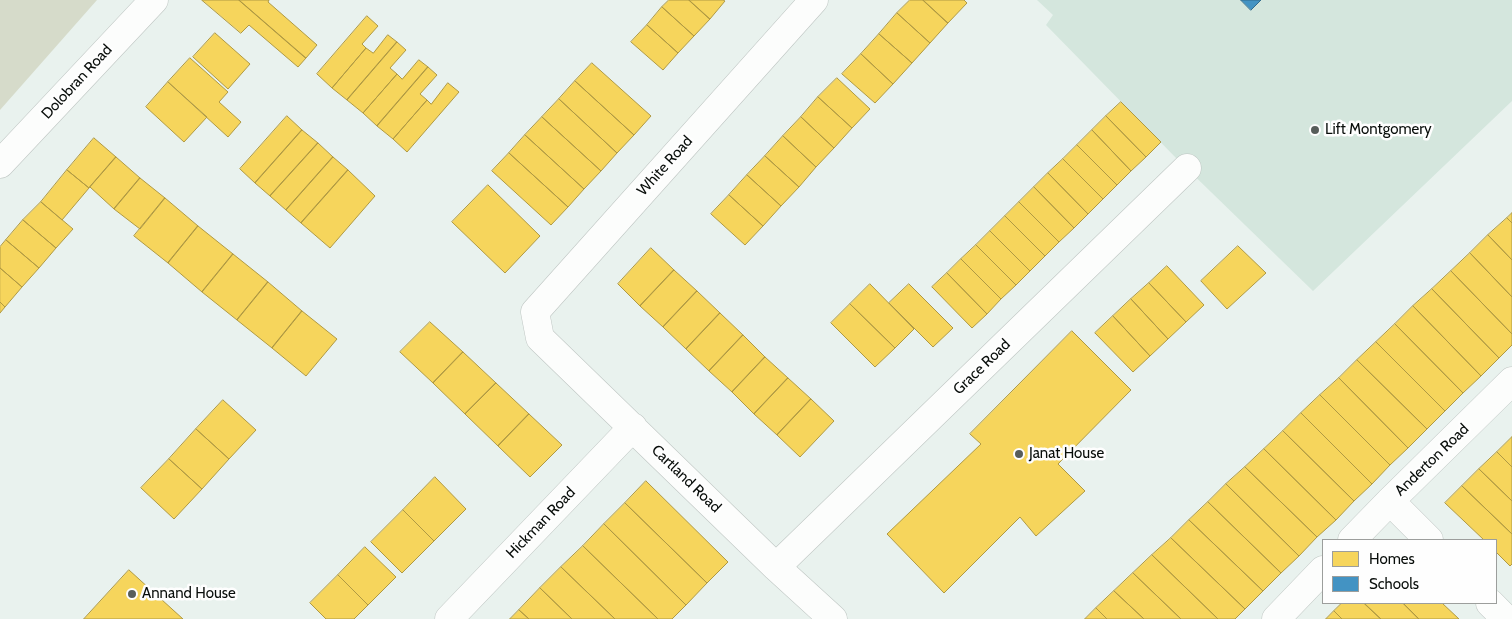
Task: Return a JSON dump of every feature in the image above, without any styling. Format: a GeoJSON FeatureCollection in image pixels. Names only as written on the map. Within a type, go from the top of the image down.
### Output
{"type":"FeatureCollection","features":[{"type":"Feature","properties":{"kind":"street","name":"Dolobran Road"},"geometry":{"type":"LineString","coordinates":[[0,164],[154,0]]}},
{"type":"Feature","properties":{"kind":"street","name":"White Road"},"geometry":{"type":"LineString","coordinates":[[540,338],[535,312],[814,0]]}},
{"type":"Feature","properties":{"kind":"street","name":"Grace Road"},"geometry":{"type":"LineString","coordinates":[[776,567],[1187,168]]}},
{"type":"Feature","properties":{"kind":"street","name":"Cartland Road"},"geometry":{"type":"LineString","coordinates":[[540,338],[776,567],[833,619]]}},
{"type":"Feature","properties":{"kind":"street","name":"Anderton Road"},"geometry":{"type":"LineString","coordinates":[[1353,539],[1390,500],[1512,381]]}},
{"type":"Feature","properties":{"kind":"street","name":"Hickman Road"},"geometry":{"type":"LineString","coordinates":[[449,619],[633,427]]}},
{"type":"Feature","properties":{"kind":"street"},"geometry":{"type":"LineString","coordinates":[[1390,500],[1428,539]]}},
{"type":"Feature","properties":{"kind":"street"},"geometry":{"type":"LineString","coordinates":[[1276,619],[1322,571]]}},
{"type":"Feature","properties":{"kind":"street"},"geometry":{"type":"LineString","coordinates":[[1491,604],[1506,619]]}},
{"type":"Feature","properties":{"kind":"shaded area","name":"Lift Montgomery"},"geometry":{"type":"Polygon","coordinates":[[[1037,0],[1512,0],[1512,101],[1313,291],[1177,159],[1046,25],[1053,15],[1037,0]]]}},
{"type":"Feature","properties":{"kind":"green space"},"geometry":{"type":"Polygon","coordinates":[[[0,0],[97,0],[0,110],[0,0]]]}},
{"type":"Feature","properties":{"kind":"building: Homes"},"geometry":{"type":"Polygon","coordinates":[[[202,0],[239,0],[306,58],[298,67],[249,25],[241,33],[202,0]]]}},
{"type":"Feature","properties":{"kind":"building: Homes"},"geometry":{"type":"Polygon","coordinates":[[[239,0],[269,0],[268,2],[317,45],[306,58],[239,0]]]}},
{"type":"Feature","properties":{"kind":"building: Homes"},"geometry":{"type":"Polygon","coordinates":[[[669,0],[689,0],[710,19],[694,36],[662,7],[669,0]]]}},
{"type":"Feature","properties":{"kind":"building: Homes"},"geometry":{"type":"Polygon","coordinates":[[[689,0],[723,0],[725,1],[710,19],[689,0]]]}},
{"type":"Feature","properties":{"kind":"building: Homes"},"geometry":{"type":"Polygon","coordinates":[[[910,0],[923,0],[948,23],[930,43],[897,13],[910,0]]]}},
{"type":"Feature","properties":{"kind":"building: Homes"},"geometry":{"type":"Polygon","coordinates":[[[923,0],[964,0],[967,3],[948,23],[923,0]]]}},
{"type":"Feature","properties":{"kind":"building: Homes"},"geometry":{"type":"Polygon","coordinates":[[[662,7],[694,36],[678,53],[647,25],[662,7]]]}},
{"type":"Feature","properties":{"kind":"building: Homes"},"geometry":{"type":"Polygon","coordinates":[[[897,13],[930,43],[912,63],[879,34],[897,13]]]}},
{"type":"Feature","properties":{"kind":"building: Homes"},"geometry":{"type":"Polygon","coordinates":[[[367,16],[378,26],[362,44],[366,48],[332,88],[317,74],[367,16]]]}},
{"type":"Feature","properties":{"kind":"building: Homes"},"geometry":{"type":"Polygon","coordinates":[[[647,25],[678,53],[663,70],[631,42],[647,25]]]}},
{"type":"Feature","properties":{"kind":"building: Homes"},"geometry":{"type":"Polygon","coordinates":[[[215,33],[250,64],[228,89],[193,57],[215,33]]]}},
{"type":"Feature","properties":{"kind":"building: Homes"},"geometry":{"type":"Polygon","coordinates":[[[879,34],[912,63],[893,84],[861,54],[879,34]]]}},
{"type":"Feature","properties":{"kind":"building: Homes"},"geometry":{"type":"Polygon","coordinates":[[[388,35],[397,42],[347,100],[332,88],[366,48],[373,53],[388,35]]]}},
{"type":"Feature","properties":{"kind":"building: Homes"},"geometry":{"type":"Polygon","coordinates":[[[397,42],[406,50],[390,68],[397,74],[363,113],[347,100],[397,42]]]}},
{"type":"Feature","properties":{"kind":"building: Homes"},"geometry":{"type":"Polygon","coordinates":[[[861,54],[893,84],[875,103],[842,74],[861,54]]]}},
{"type":"Feature","properties":{"kind":"building: Homes"},"geometry":{"type":"Polygon","coordinates":[[[190,58],[228,92],[219,102],[241,122],[228,137],[168,82],[190,58]]]}},
{"type":"Feature","properties":{"kind":"building: Homes"},"geometry":{"type":"Polygon","coordinates":[[[419,60],[428,67],[377,126],[363,113],[397,74],[402,79],[419,60]]]}},
{"type":"Feature","properties":{"kind":"building: Homes"},"geometry":{"type":"Polygon","coordinates":[[[592,63],[651,116],[634,135],[575,81],[592,63]]]}},
{"type":"Feature","properties":{"kind":"building: Homes"},"geometry":{"type":"Polygon","coordinates":[[[428,67],[437,75],[420,94],[427,100],[393,139],[377,126],[428,67]]]}},
{"type":"Feature","properties":{"kind":"building: Homes"},"geometry":{"type":"Polygon","coordinates":[[[837,78],[870,109],[852,128],[818,97],[837,78]]]}},
{"type":"Feature","properties":{"kind":"building: Homes"},"geometry":{"type":"Polygon","coordinates":[[[575,81],[634,135],[617,153],[559,99],[575,81]]]}},
{"type":"Feature","properties":{"kind":"building: Homes"},"geometry":{"type":"Polygon","coordinates":[[[168,82],[207,117],[184,142],[146,107],[168,82]]]}},
{"type":"Feature","properties":{"kind":"building: Homes"},"geometry":{"type":"Polygon","coordinates":[[[448,83],[459,92],[407,152],[393,139],[427,100],[431,104],[448,83]]]}},
{"type":"Feature","properties":{"kind":"building: Homes"},"geometry":{"type":"Polygon","coordinates":[[[818,97],[852,128],[834,148],[801,117],[818,97]]]}},
{"type":"Feature","properties":{"kind":"building: Homes"},"geometry":{"type":"Polygon","coordinates":[[[559,99],[617,153],[601,171],[542,117],[559,99]]]}},
{"type":"Feature","properties":{"kind":"building: Homes"},"geometry":{"type":"Polygon","coordinates":[[[1121,102],[1161,142],[1146,157],[1106,116],[1121,102]]]}},
{"type":"Feature","properties":{"kind":"building: Homes"},"geometry":{"type":"Polygon","coordinates":[[[287,116],[302,130],[255,183],[240,169],[287,116]]]}},
{"type":"Feature","properties":{"kind":"building: Homes"},"geometry":{"type":"Polygon","coordinates":[[[1106,116],[1146,157],[1131,171],[1092,130],[1106,116]]]}},
{"type":"Feature","properties":{"kind":"building: Homes"},"geometry":{"type":"Polygon","coordinates":[[[542,117],[601,171],[584,189],[525,135],[542,117]]]}},
{"type":"Feature","properties":{"kind":"building: Homes"},"geometry":{"type":"Polygon","coordinates":[[[801,117],[834,148],[816,167],[783,136],[801,117]]]}},
{"type":"Feature","properties":{"kind":"building: Homes"},"geometry":{"type":"Polygon","coordinates":[[[302,130],[318,143],[270,196],[255,183],[302,130]]]}},
{"type":"Feature","properties":{"kind":"building: Homes"},"geometry":{"type":"Polygon","coordinates":[[[1092,130],[1131,171],[1117,185],[1077,145],[1092,130]]]}},
{"type":"Feature","properties":{"kind":"building: Homes"},"geometry":{"type":"Polygon","coordinates":[[[525,135],[584,189],[568,207],[509,153],[525,135]]]}},
{"type":"Feature","properties":{"kind":"building: Homes"},"geometry":{"type":"Polygon","coordinates":[[[783,136],[816,167],[799,187],[765,156],[783,136]]]}},
{"type":"Feature","properties":{"kind":"building: Homes"},"geometry":{"type":"Polygon","coordinates":[[[94,138],[116,157],[89,188],[67,170],[94,138]]]}},
{"type":"Feature","properties":{"kind":"building: Homes"},"geometry":{"type":"Polygon","coordinates":[[[318,143],[333,157],[286,210],[270,196],[318,143]]]}},
{"type":"Feature","properties":{"kind":"building: Homes"},"geometry":{"type":"Polygon","coordinates":[[[1077,145],[1117,185],[1103,199],[1063,159],[1077,145]]]}},
{"type":"Feature","properties":{"kind":"building: Homes"},"geometry":{"type":"Polygon","coordinates":[[[509,153],[568,207],[551,225],[492,171],[509,153]]]}},
{"type":"Feature","properties":{"kind":"building: Homes"},"geometry":{"type":"Polygon","coordinates":[[[765,156],[799,187],[781,206],[747,175],[765,156]]]}},
{"type":"Feature","properties":{"kind":"building: Homes"},"geometry":{"type":"Polygon","coordinates":[[[116,157],[140,178],[114,209],[90,187],[116,157]]]}},
{"type":"Feature","properties":{"kind":"building: Homes"},"geometry":{"type":"Polygon","coordinates":[[[333,157],[348,170],[301,223],[286,210],[333,157]]]}},
{"type":"Feature","properties":{"kind":"building: Homes"},"geometry":{"type":"Polygon","coordinates":[[[1063,159],[1103,199],[1088,214],[1048,173],[1063,159]]]}},
{"type":"Feature","properties":{"kind":"building: Homes"},"geometry":{"type":"Polygon","coordinates":[[[67,170],[89,188],[62,220],[41,202],[67,170]]]}},
{"type":"Feature","properties":{"kind":"building: Homes"},"geometry":{"type":"Polygon","coordinates":[[[348,170],[375,196],[330,248],[301,223],[348,170]]]}},
{"type":"Feature","properties":{"kind":"building: Homes"},"geometry":{"type":"Polygon","coordinates":[[[1048,173],[1088,214],[1074,228],[1034,187],[1048,173]]]}},
{"type":"Feature","properties":{"kind":"building: Homes"},"geometry":{"type":"Polygon","coordinates":[[[747,175],[781,206],[763,226],[729,195],[747,175]]]}},
{"type":"Feature","properties":{"kind":"building: Homes"},"geometry":{"type":"Polygon","coordinates":[[[140,178],[165,198],[140,229],[114,209],[140,178]]]}},
{"type":"Feature","properties":{"kind":"building: Homes"},"geometry":{"type":"Polygon","coordinates":[[[488,185],[540,236],[505,273],[452,222],[488,185]]]}},
{"type":"Feature","properties":{"kind":"building: Homes"},"geometry":{"type":"Polygon","coordinates":[[[1034,187],[1074,228],[1059,242],[1019,202],[1034,187]]]}},
{"type":"Feature","properties":{"kind":"building: Homes"},"geometry":{"type":"Polygon","coordinates":[[[729,195],[763,226],[745,245],[711,214],[729,195]]]}},
{"type":"Feature","properties":{"kind":"building: Homes"},"geometry":{"type":"Polygon","coordinates":[[[165,198],[198,226],[168,263],[134,236],[165,198]]]}},
{"type":"Feature","properties":{"kind":"building: Homes"},"geometry":{"type":"Polygon","coordinates":[[[41,202],[73,229],[56,248],[23,220],[41,202]]]}},
{"type":"Feature","properties":{"kind":"building: Homes"},"geometry":{"type":"Polygon","coordinates":[[[1019,202],[1059,242],[1045,256],[1005,216],[1019,202]]]}},
{"type":"Feature","properties":{"kind":"building: Homes"},"geometry":{"type":"Polygon","coordinates":[[[1512,213],[1512,223],[1507,218],[1512,213]]]}},
{"type":"Feature","properties":{"kind":"building: Homes"},"geometry":{"type":"Polygon","coordinates":[[[1005,216],[1045,256],[1030,271],[990,231],[1005,216]]]}},
{"type":"Feature","properties":{"kind":"building: Homes"},"geometry":{"type":"Polygon","coordinates":[[[1507,218],[1512,223],[1512,260],[1488,235],[1507,218]]]}},
{"type":"Feature","properties":{"kind":"building: Homes"},"geometry":{"type":"Polygon","coordinates":[[[23,220],[56,248],[39,268],[6,240],[23,220]]]}},
{"type":"Feature","properties":{"kind":"building: Homes"},"geometry":{"type":"Polygon","coordinates":[[[198,226],[233,254],[202,292],[168,263],[198,226]]]}},
{"type":"Feature","properties":{"kind":"building: Homes"},"geometry":{"type":"Polygon","coordinates":[[[990,231],[1030,271],[1016,285],[976,245],[990,231]]]}},
{"type":"Feature","properties":{"kind":"building: Homes"},"geometry":{"type":"Polygon","coordinates":[[[1488,235],[1512,260],[1512,297],[1470,253],[1488,235]]]}},
{"type":"Feature","properties":{"kind":"building: Homes"},"geometry":{"type":"Polygon","coordinates":[[[6,240],[39,268],[22,287],[0,268],[0,247],[6,240]]]}},
{"type":"Feature","properties":{"kind":"building: Homes"},"geometry":{"type":"Polygon","coordinates":[[[976,245],[1016,285],[1001,299],[961,259],[976,245]]]}},
{"type":"Feature","properties":{"kind":"building: Homes"},"geometry":{"type":"Polygon","coordinates":[[[1238,246],[1266,273],[1227,309],[1201,281],[1238,246]]]}},
{"type":"Feature","properties":{"kind":"building: Homes"},"geometry":{"type":"Polygon","coordinates":[[[651,248],[674,270],[640,306],[618,284],[651,248]]]}},
{"type":"Feature","properties":{"kind":"building: Homes"},"geometry":{"type":"Polygon","coordinates":[[[1470,253],[1512,297],[1512,334],[1451,271],[1470,253]]]}},
{"type":"Feature","properties":{"kind":"building: Homes"},"geometry":{"type":"Polygon","coordinates":[[[233,254],[268,282],[237,320],[202,292],[233,254]]]}},
{"type":"Feature","properties":{"kind":"building: Homes"},"geometry":{"type":"Polygon","coordinates":[[[961,259],[1001,299],[987,314],[947,273],[961,259]]]}},
{"type":"Feature","properties":{"kind":"building: Homes"},"geometry":{"type":"Polygon","coordinates":[[[1167,266],[1204,305],[1186,322],[1149,283],[1167,266]]]}},
{"type":"Feature","properties":{"kind":"building: Homes"},"geometry":{"type":"Polygon","coordinates":[[[0,268],[22,287],[5,307],[0,302],[0,268]]]}},
{"type":"Feature","properties":{"kind":"building: Homes"},"geometry":{"type":"Polygon","coordinates":[[[674,270],[697,291],[663,327],[640,306],[674,270]]]}},
{"type":"Feature","properties":{"kind":"building: Homes"},"geometry":{"type":"Polygon","coordinates":[[[1451,271],[1512,334],[1512,345],[1499,358],[1432,289],[1451,271]]]}},
{"type":"Feature","properties":{"kind":"building: Homes"},"geometry":{"type":"Polygon","coordinates":[[[947,273],[987,314],[972,328],[932,287],[947,273]]]}},
{"type":"Feature","properties":{"kind":"building: Homes"},"geometry":{"type":"Polygon","coordinates":[[[268,282],[302,311],[272,348],[237,320],[268,282]]]}},
{"type":"Feature","properties":{"kind":"building: Homes"},"geometry":{"type":"Polygon","coordinates":[[[1149,283],[1186,322],[1168,339],[1131,299],[1149,283]]]}},
{"type":"Feature","properties":{"kind":"building: Homes"},"geometry":{"type":"Polygon","coordinates":[[[870,284],[914,329],[895,348],[850,304],[870,284]]]}},
{"type":"Feature","properties":{"kind":"building: Homes"},"geometry":{"type":"Polygon","coordinates":[[[909,284],[953,328],[933,347],[889,303],[909,284]]]}},
{"type":"Feature","properties":{"kind":"building: Homes"},"geometry":{"type":"Polygon","coordinates":[[[1432,289],[1499,358],[1481,376],[1413,306],[1432,289]]]}},
{"type":"Feature","properties":{"kind":"building: Homes"},"geometry":{"type":"Polygon","coordinates":[[[697,291],[720,313],[686,349],[663,327],[697,291]]]}},
{"type":"Feature","properties":{"kind":"building: Homes"},"geometry":{"type":"Polygon","coordinates":[[[1131,299],[1168,339],[1150,356],[1113,316],[1131,299]]]}},
{"type":"Feature","properties":{"kind":"building: Homes"},"geometry":{"type":"Polygon","coordinates":[[[0,302],[5,307],[0,313],[0,302]]]}},
{"type":"Feature","properties":{"kind":"building: Homes"},"geometry":{"type":"Polygon","coordinates":[[[850,304],[895,348],[875,367],[831,323],[850,304]]]}},
{"type":"Feature","properties":{"kind":"building: Homes"},"geometry":{"type":"Polygon","coordinates":[[[1413,306],[1481,376],[1463,393],[1395,324],[1413,306]]]}},
{"type":"Feature","properties":{"kind":"building: Homes"},"geometry":{"type":"Polygon","coordinates":[[[302,311],[337,339],[306,376],[272,348],[302,311]]]}},
{"type":"Feature","properties":{"kind":"building: Homes"},"geometry":{"type":"Polygon","coordinates":[[[720,313],[743,335],[709,371],[686,349],[720,313]]]}},
{"type":"Feature","properties":{"kind":"building: Homes"},"geometry":{"type":"Polygon","coordinates":[[[1113,316],[1150,356],[1133,372],[1095,333],[1113,316]]]}},
{"type":"Feature","properties":{"kind":"building: Homes"},"geometry":{"type":"Polygon","coordinates":[[[430,322],[463,352],[433,383],[400,352],[430,322]]]}},
{"type":"Feature","properties":{"kind":"building: Homes"},"geometry":{"type":"Polygon","coordinates":[[[1395,324],[1463,393],[1445,411],[1376,342],[1395,324]]]}},
{"type":"Feature","properties":{"kind":"building: Homes","name":"Janat House"},"geometry":{"type":"Polygon","coordinates":[[[1072,331],[1131,390],[1058,464],[1085,491],[1036,536],[1020,517],[944,593],[887,534],[981,444],[970,434],[1072,331]]]}},
{"type":"Feature","properties":{"kind":"building: Homes"},"geometry":{"type":"Polygon","coordinates":[[[743,335],[765,357],[732,392],[709,371],[743,335]]]}},
{"type":"Feature","properties":{"kind":"building: Homes"},"geometry":{"type":"Polygon","coordinates":[[[1376,342],[1445,411],[1427,429],[1357,360],[1376,342]]]}},
{"type":"Feature","properties":{"kind":"building: Homes"},"geometry":{"type":"Polygon","coordinates":[[[463,352],[496,383],[465,414],[433,383],[463,352]]]}},
{"type":"Feature","properties":{"kind":"building: Homes"},"geometry":{"type":"Polygon","coordinates":[[[765,357],[788,378],[754,414],[732,392],[765,357]]]}},
{"type":"Feature","properties":{"kind":"building: Homes"},"geometry":{"type":"Polygon","coordinates":[[[1357,360],[1427,429],[1408,448],[1339,378],[1357,360]]]}},
{"type":"Feature","properties":{"kind":"building: Homes"},"geometry":{"type":"Polygon","coordinates":[[[788,378],[811,399],[777,435],[754,414],[788,378]]]}},
{"type":"Feature","properties":{"kind":"building: Homes"},"geometry":{"type":"Polygon","coordinates":[[[1339,378],[1408,448],[1390,465],[1320,395],[1339,378]]]}},
{"type":"Feature","properties":{"kind":"building: Homes"},"geometry":{"type":"Polygon","coordinates":[[[496,383],[529,414],[498,446],[465,414],[496,383]]]}},
{"type":"Feature","properties":{"kind":"building: Homes"},"geometry":{"type":"Polygon","coordinates":[[[1320,395],[1390,465],[1372,484],[1301,413],[1320,395]]]}},
{"type":"Feature","properties":{"kind":"building: Homes"},"geometry":{"type":"Polygon","coordinates":[[[811,399],[834,421],[800,457],[777,435],[811,399]]]}},
{"type":"Feature","properties":{"kind":"building: Homes"},"geometry":{"type":"Polygon","coordinates":[[[223,400],[256,430],[229,459],[196,429],[223,400]]]}},
{"type":"Feature","properties":{"kind":"building: Homes"},"geometry":{"type":"Polygon","coordinates":[[[1301,413],[1372,484],[1354,501],[1283,431],[1301,413]]]}},
{"type":"Feature","properties":{"kind":"building: Homes"},"geometry":{"type":"Polygon","coordinates":[[[529,414],[562,445],[530,477],[498,446],[529,414]]]}},
{"type":"Feature","properties":{"kind":"building: Homes"},"geometry":{"type":"Polygon","coordinates":[[[196,429],[229,459],[202,489],[169,459],[196,429]]]}},
{"type":"Feature","properties":{"kind":"building: Homes"},"geometry":{"type":"Polygon","coordinates":[[[1283,431],[1354,501],[1336,520],[1264,449],[1283,431]]]}},
{"type":"Feature","properties":{"kind":"building: Homes"},"geometry":{"type":"Polygon","coordinates":[[[1512,437],[1512,467],[1497,452],[1512,437]]]}},
{"type":"Feature","properties":{"kind":"building: Homes"},"geometry":{"type":"Polygon","coordinates":[[[1264,449],[1336,520],[1317,537],[1245,467],[1264,449]]]}},
{"type":"Feature","properties":{"kind":"building: Homes"},"geometry":{"type":"Polygon","coordinates":[[[1497,452],[1512,467],[1512,501],[1479,469],[1497,452]]]}},
{"type":"Feature","properties":{"kind":"building: Homes"},"geometry":{"type":"Polygon","coordinates":[[[169,459],[202,489],[174,519],[141,488],[169,459]]]}},
{"type":"Feature","properties":{"kind":"building: Homes"},"geometry":{"type":"Polygon","coordinates":[[[1245,467],[1317,537],[1299,556],[1226,484],[1245,467]]]}},
{"type":"Feature","properties":{"kind":"building: Homes"},"geometry":{"type":"Polygon","coordinates":[[[1479,469],[1512,501],[1512,534],[1462,486],[1479,469]]]}},
{"type":"Feature","properties":{"kind":"building: Homes"},"geometry":{"type":"Polygon","coordinates":[[[435,477],[466,509],[434,541],[403,510],[435,477]]]}},
{"type":"Feature","properties":{"kind":"building: Homes"},"geometry":{"type":"Polygon","coordinates":[[[646,481],[728,562],[707,583],[625,503],[646,481]]]}},
{"type":"Feature","properties":{"kind":"building: Homes"},"geometry":{"type":"Polygon","coordinates":[[[1226,484],[1299,556],[1281,573],[1208,502],[1226,484]]]}},
{"type":"Feature","properties":{"kind":"building: Homes"},"geometry":{"type":"Polygon","coordinates":[[[1462,486],[1512,534],[1512,564],[1510,566],[1497,553],[1497,539],[1483,539],[1445,503],[1462,486]]]}},
{"type":"Feature","properties":{"kind":"building: Homes"},"geometry":{"type":"Polygon","coordinates":[[[1208,502],[1281,573],[1263,591],[1189,520],[1208,502]]]}},
{"type":"Feature","properties":{"kind":"building: Homes"},"geometry":{"type":"Polygon","coordinates":[[[625,503],[707,583],[686,605],[604,524],[625,503]]]}},
{"type":"Feature","properties":{"kind":"building: Homes"},"geometry":{"type":"Polygon","coordinates":[[[403,510],[434,541],[402,573],[371,542],[403,510]]]}},
{"type":"Feature","properties":{"kind":"building: Homes"},"geometry":{"type":"Polygon","coordinates":[[[1189,520],[1263,591],[1245,609],[1171,538],[1189,520]]]}},
{"type":"Feature","properties":{"kind":"building: Homes"},"geometry":{"type":"Polygon","coordinates":[[[604,524],[686,605],[672,619],[658,619],[583,546],[604,524]]]}},
{"type":"Feature","properties":{"kind":"building: Homes"},"geometry":{"type":"Polygon","coordinates":[[[1171,538],[1245,609],[1235,619],[1218,619],[1152,555],[1171,538]]]}},
{"type":"Feature","properties":{"kind":"building: Homes"},"geometry":{"type":"Polygon","coordinates":[[[583,546],[658,619],[615,619],[561,567],[583,546]]]}},
{"type":"Feature","properties":{"kind":"building: Homes"},"geometry":{"type":"Polygon","coordinates":[[[365,547],[396,577],[368,605],[338,575],[365,547]]]}},
{"type":"Feature","properties":{"kind":"building: Homes"},"geometry":{"type":"Polygon","coordinates":[[[1152,555],[1218,619],[1181,619],[1133,573],[1152,555]]]}},
{"type":"Feature","properties":{"kind":"building: Homes"},"geometry":{"type":"Polygon","coordinates":[[[561,567],[615,619],[572,619],[540,588],[561,567]]]}},
{"type":"Feature","properties":{"kind":"building: Homes","name":"Annand House"},"geometry":{"type":"Polygon","coordinates":[[[129,570],[183,619],[84,619],[129,570]]]}},
{"type":"Feature","properties":{"kind":"building: Homes"},"geometry":{"type":"Polygon","coordinates":[[[1133,573],[1181,619],[1144,619],[1114,591],[1133,573]]]}},
{"type":"Feature","properties":{"kind":"building: Homes"},"geometry":{"type":"Polygon","coordinates":[[[338,575],[368,605],[354,619],[326,619],[310,603],[338,575]]]}},
{"type":"Feature","properties":{"kind":"building: Homes"},"geometry":{"type":"Polygon","coordinates":[[[540,588],[572,619],[529,619],[519,610],[540,588]]]}},
{"type":"Feature","properties":{"kind":"building: Homes"},"geometry":{"type":"Polygon","coordinates":[[[1114,591],[1144,619],[1107,619],[1096,608],[1114,591]]]}},
{"type":"Feature","properties":{"kind":"building: Homes"},"geometry":{"type":"Polygon","coordinates":[[[1341,604],[1365,604],[1381,619],[1342,619],[1334,611],[1341,604]]]}},
{"type":"Feature","properties":{"kind":"building: Homes"},"geometry":{"type":"Polygon","coordinates":[[[1365,604],[1404,604],[1419,619],[1381,619],[1365,604]]]}},
{"type":"Feature","properties":{"kind":"building: Homes"},"geometry":{"type":"Polygon","coordinates":[[[1404,604],[1443,604],[1459,619],[1419,619],[1404,604]]]}},
{"type":"Feature","properties":{"kind":"building: Homes"},"geometry":{"type":"Polygon","coordinates":[[[1096,608],[1107,619],[1085,619],[1096,608]]]}},
{"type":"Feature","properties":{"kind":"building: Homes"},"geometry":{"type":"Polygon","coordinates":[[[519,610],[529,619],[510,619],[519,610]]]}},
{"type":"Feature","properties":{"kind":"building: Homes"},"geometry":{"type":"Polygon","coordinates":[[[1334,611],[1342,619],[1326,619],[1334,611]]]}},
{"type":"Feature","properties":{"kind":"building: Schools"},"geometry":{"type":"Polygon","coordinates":[[[1241,0],[1261,0],[1251,10],[1241,0]]]}},
{"type":"Feature","properties":{"kind":"place","name":"Lift Montgomery"},"geometry":{"type":"Point","coordinates":[1315,130]}},
{"type":"Feature","properties":{"kind":"place","name":"Janat House"},"geometry":{"type":"Point","coordinates":[1019,454]}},
{"type":"Feature","properties":{"kind":"place","name":"Annand House"},"geometry":{"type":"Point","coordinates":[132,594]}}]}
